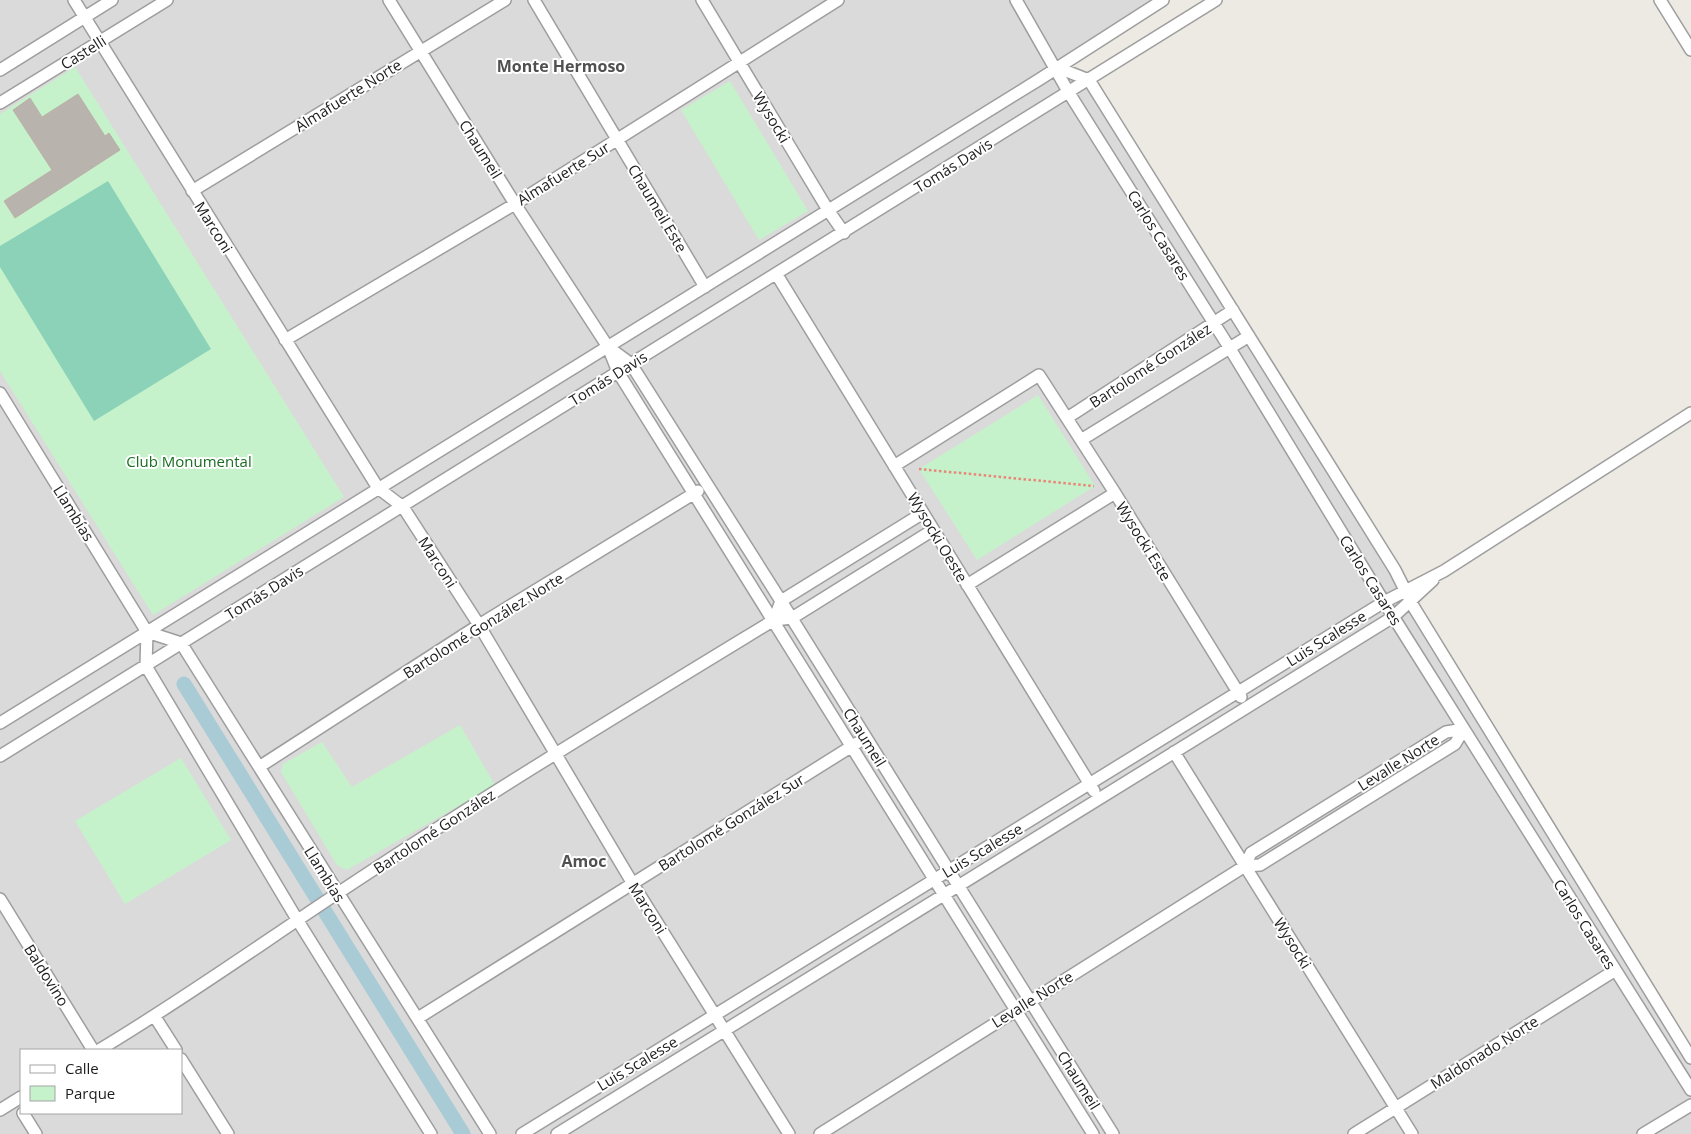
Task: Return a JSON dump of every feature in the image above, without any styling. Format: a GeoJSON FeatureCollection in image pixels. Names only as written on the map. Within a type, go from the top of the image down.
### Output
{"type":"FeatureCollection","features":[{"type":"Feature","properties":{"kind":"street","name":"Marconi"},"geometry":{"type":"LineString","coordinates":[[74,0],[378,488],[403,507],[479,626],[557,753],[633,884],[789,1134]]}},
{"type":"Feature","properties":{"kind":"street","name":"Castelli"},"geometry":{"type":"LineString","coordinates":[[0,70],[112,0]]}},
{"type":"Feature","properties":{"kind":"street","name":"Castelli"},"geometry":{"type":"LineString","coordinates":[[0,104],[167,0]]}},
{"type":"Feature","properties":{"kind":"street","name":"Chaumeil"},"geometry":{"type":"LineString","coordinates":[[389,0],[515,204],[608,347],[618,372],[693,494],[774,620],[933,880],[1092,1133]]}},
{"type":"Feature","properties":{"kind":"street","name":"Almafuerte Norte"},"geometry":{"type":"LineString","coordinates":[[192,191],[505,0]]}},
{"type":"Feature","properties":{"kind":"street","name":"Chaumeil Este"},"geometry":{"type":"LineString","coordinates":[[534,0],[705,286]]}},
{"type":"Feature","properties":{"kind":"street","name":"Wysocki"},"geometry":{"type":"LineString","coordinates":[[702,0],[828,210],[844,232]]}},
{"type":"Feature","properties":{"kind":"street","name":"Almafuerte Sur"},"geometry":{"type":"LineString","coordinates":[[285,340],[515,204],[838,0]]}},
{"type":"Feature","properties":{"kind":"street","name":"Carlos Casares"},"geometry":{"type":"LineString","coordinates":[[1016,0],[1069,93],[1229,347],[1393,617],[1614,971],[1691,1090]]}},
{"type":"Feature","properties":{"kind":"street","name":"Tomás Davis"},"geometry":{"type":"LineString","coordinates":[[0,723],[608,347],[1163,0]]}},
{"type":"Feature","properties":{"kind":"street","name":"Tomás Davis"},"geometry":{"type":"LineString","coordinates":[[0,756],[777,275],[1216,0]]}},
{"type":"Feature","properties":{"kind":"street"},"geometry":{"type":"LineString","coordinates":[[1660,0],[1691,50]]}},
{"type":"Feature","properties":{"kind":"street"},"geometry":{"type":"LineString","coordinates":[[1056,68],[1089,80]]}},
{"type":"Feature","properties":{"kind":"street","name":"Carlos Casares"},"geometry":{"type":"LineString","coordinates":[[1089,80],[1395,570],[1410,601],[1691,1058]]}},
{"type":"Feature","properties":{"kind":"street","name":"Wysocki Oeste"},"geometry":{"type":"LineString","coordinates":[[777,275],[1099,798]]}},
{"type":"Feature","properties":{"kind":"street","name":"Bartolomé González"},"geometry":{"type":"LineString","coordinates":[[1067,418],[1233,310]]}},
{"type":"Feature","properties":{"kind":"street","name":"Bartolomé González"},"geometry":{"type":"LineString","coordinates":[[1080,440],[1249,336]]}},
{"type":"Feature","properties":{"kind":"street","name":"Chaumeil"},"geometry":{"type":"LineString","coordinates":[[608,347],[631,364],[782,601],[865,738],[1112,1134]]}},
{"type":"Feature","properties":{"kind":"street","name":"Wysocki Este"},"geometry":{"type":"LineString","coordinates":[[894,466],[1039,376],[1115,494],[1247,707]]}},
{"type":"Feature","properties":{"kind":"street","name":"Llambías"},"geometry":{"type":"LineString","coordinates":[[0,393],[5,412],[147,632]]}},
{"type":"Feature","properties":{"kind":"street","name":"Luis Scalesse"},"geometry":{"type":"LineString","coordinates":[[522,1134],[1384,602],[1444,570],[1691,413]]}},
{"type":"Feature","properties":{"kind":"street","name":"Bartolomé González Norte"},"geometry":{"type":"LineString","coordinates":[[259,768],[479,626],[708,485]]}},
{"type":"Feature","properties":{"kind":"street"},"geometry":{"type":"LineString","coordinates":[[967,585],[1115,494]]}},
{"type":"Feature","properties":{"kind":"street"},"geometry":{"type":"LineString","coordinates":[[774,620],[782,601],[923,513]]}},
{"type":"Feature","properties":{"kind":"street","name":"Bartolomé González"},"geometry":{"type":"LineString","coordinates":[[101,1049],[155,1017],[326,901],[557,753],[774,620],[792,618],[933,530]]}},
{"type":"Feature","properties":{"kind":"street","name":"Luis Scalesse"},"geometry":{"type":"LineString","coordinates":[[556,1134],[724,1032],[1393,617],[1444,570]]}},
{"type":"Feature","properties":{"kind":"street"},"geometry":{"type":"LineString","coordinates":[[181,643],[147,632],[146,666],[298,921],[430,1134]]}},
{"type":"Feature","properties":{"kind":"street","name":"Llambías"},"geometry":{"type":"LineString","coordinates":[[181,643],[337,894],[418,1018],[490,1134]]}},
{"type":"Feature","properties":{"kind":"street","name":"Levalle Norte"},"geometry":{"type":"LineString","coordinates":[[820,1134],[1245,866],[1260,865],[1455,744],[1464,729]]}},
{"type":"Feature","properties":{"kind":"street","name":"Bartolomé González Sur"},"geometry":{"type":"LineString","coordinates":[[418,1018],[865,738]]}},
{"type":"Feature","properties":{"kind":"street","name":"Wysocki"},"geometry":{"type":"LineString","coordinates":[[1174,752],[1412,1134]]}},
{"type":"Feature","properties":{"kind":"street","name":"Baldovino"},"geometry":{"type":"LineString","coordinates":[[0,899],[92,1049]]}},
{"type":"Feature","properties":{"kind":"street","name":"Maldonado Norte"},"geometry":{"type":"LineString","coordinates":[[1354,1134],[1614,971]]}},
{"type":"Feature","properties":{"kind":"street"},"geometry":{"type":"LineString","coordinates":[[155,1017],[175,1049]]}},
{"type":"Feature","properties":{"kind":"street"},"geometry":{"type":"LineString","coordinates":[[182,1061],[228,1134]]}},
{"type":"Feature","properties":{"kind":"street"},"geometry":{"type":"LineString","coordinates":[[0,1110],[20,1105]]}},
{"type":"Feature","properties":{"kind":"street"},"geometry":{"type":"LineString","coordinates":[[1643,1134],[1691,1105]]}},
{"type":"Feature","properties":{"kind":"street"},"geometry":{"type":"LineString","coordinates":[[25,1114],[36,1134]]}},
{"type":"Feature","properties":{"kind":"street"},"geometry":{"type":"LineString","coordinates":[[1092,1133],[1106,1123]]}},
{"type":"Feature","properties":{"kind":"path"},"geometry":{"type":"LineString","coordinates":[[919,469],[1096,486]]}},
{"type":"Feature","properties":{"kind":"shaded area"},"geometry":{"type":"Polygon","coordinates":[[[0,0],[1163,0],[1057,67],[1089,80],[1691,1058],[1691,1134],[0,1134],[0,0]]]}},
{"type":"Feature","properties":{"kind":"green space","name":"Club Monumental"},"geometry":{"type":"Polygon","coordinates":[[[75,67],[344,497],[153,615],[0,371],[0,114],[75,67]]]}},
{"type":"Feature","properties":{"kind":"green space"},"geometry":{"type":"Polygon","coordinates":[[[730,81],[808,211],[759,240],[681,110],[730,81]]]}},
{"type":"Feature","properties":{"kind":"green space"},"geometry":{"type":"Polygon","coordinates":[[[108,181],[211,349],[94,421],[0,267],[0,246],[108,181]]]}},
{"type":"Feature","properties":{"kind":"green space"},"geometry":{"type":"Polygon","coordinates":[[[1038,395],[1095,486],[977,560],[919,469],[1038,395]]]}},
{"type":"Feature","properties":{"kind":"green space"},"geometry":{"type":"Polygon","coordinates":[[[460,725],[495,785],[347,870],[337,865],[281,772],[283,764],[322,742],[352,787],[460,725]]]}},
{"type":"Feature","properties":{"kind":"green space"},"geometry":{"type":"Polygon","coordinates":[[[181,758],[231,840],[125,904],[75,821],[181,758]]]}},
{"type":"Feature","properties":{"kind":"building"},"geometry":{"type":"Polygon","coordinates":[[[78,94],[105,136],[109,133],[120,150],[15,218],[4,201],[52,170],[13,110],[30,98],[42,117],[78,94]]]}},
{"type":"Feature","properties":{"kind":"waterway"},"geometry":{"type":"LineString","coordinates":[[184,684],[463,1134]]}},
{"type":"Feature","properties":{"kind":"district","name":"Monte Hermoso"},"geometry":{"type":"Point","coordinates":[561,66]}},
{"type":"Feature","properties":{"kind":"district","name":"Amoc"},"geometry":{"type":"Point","coordinates":[584,861]}}]}
